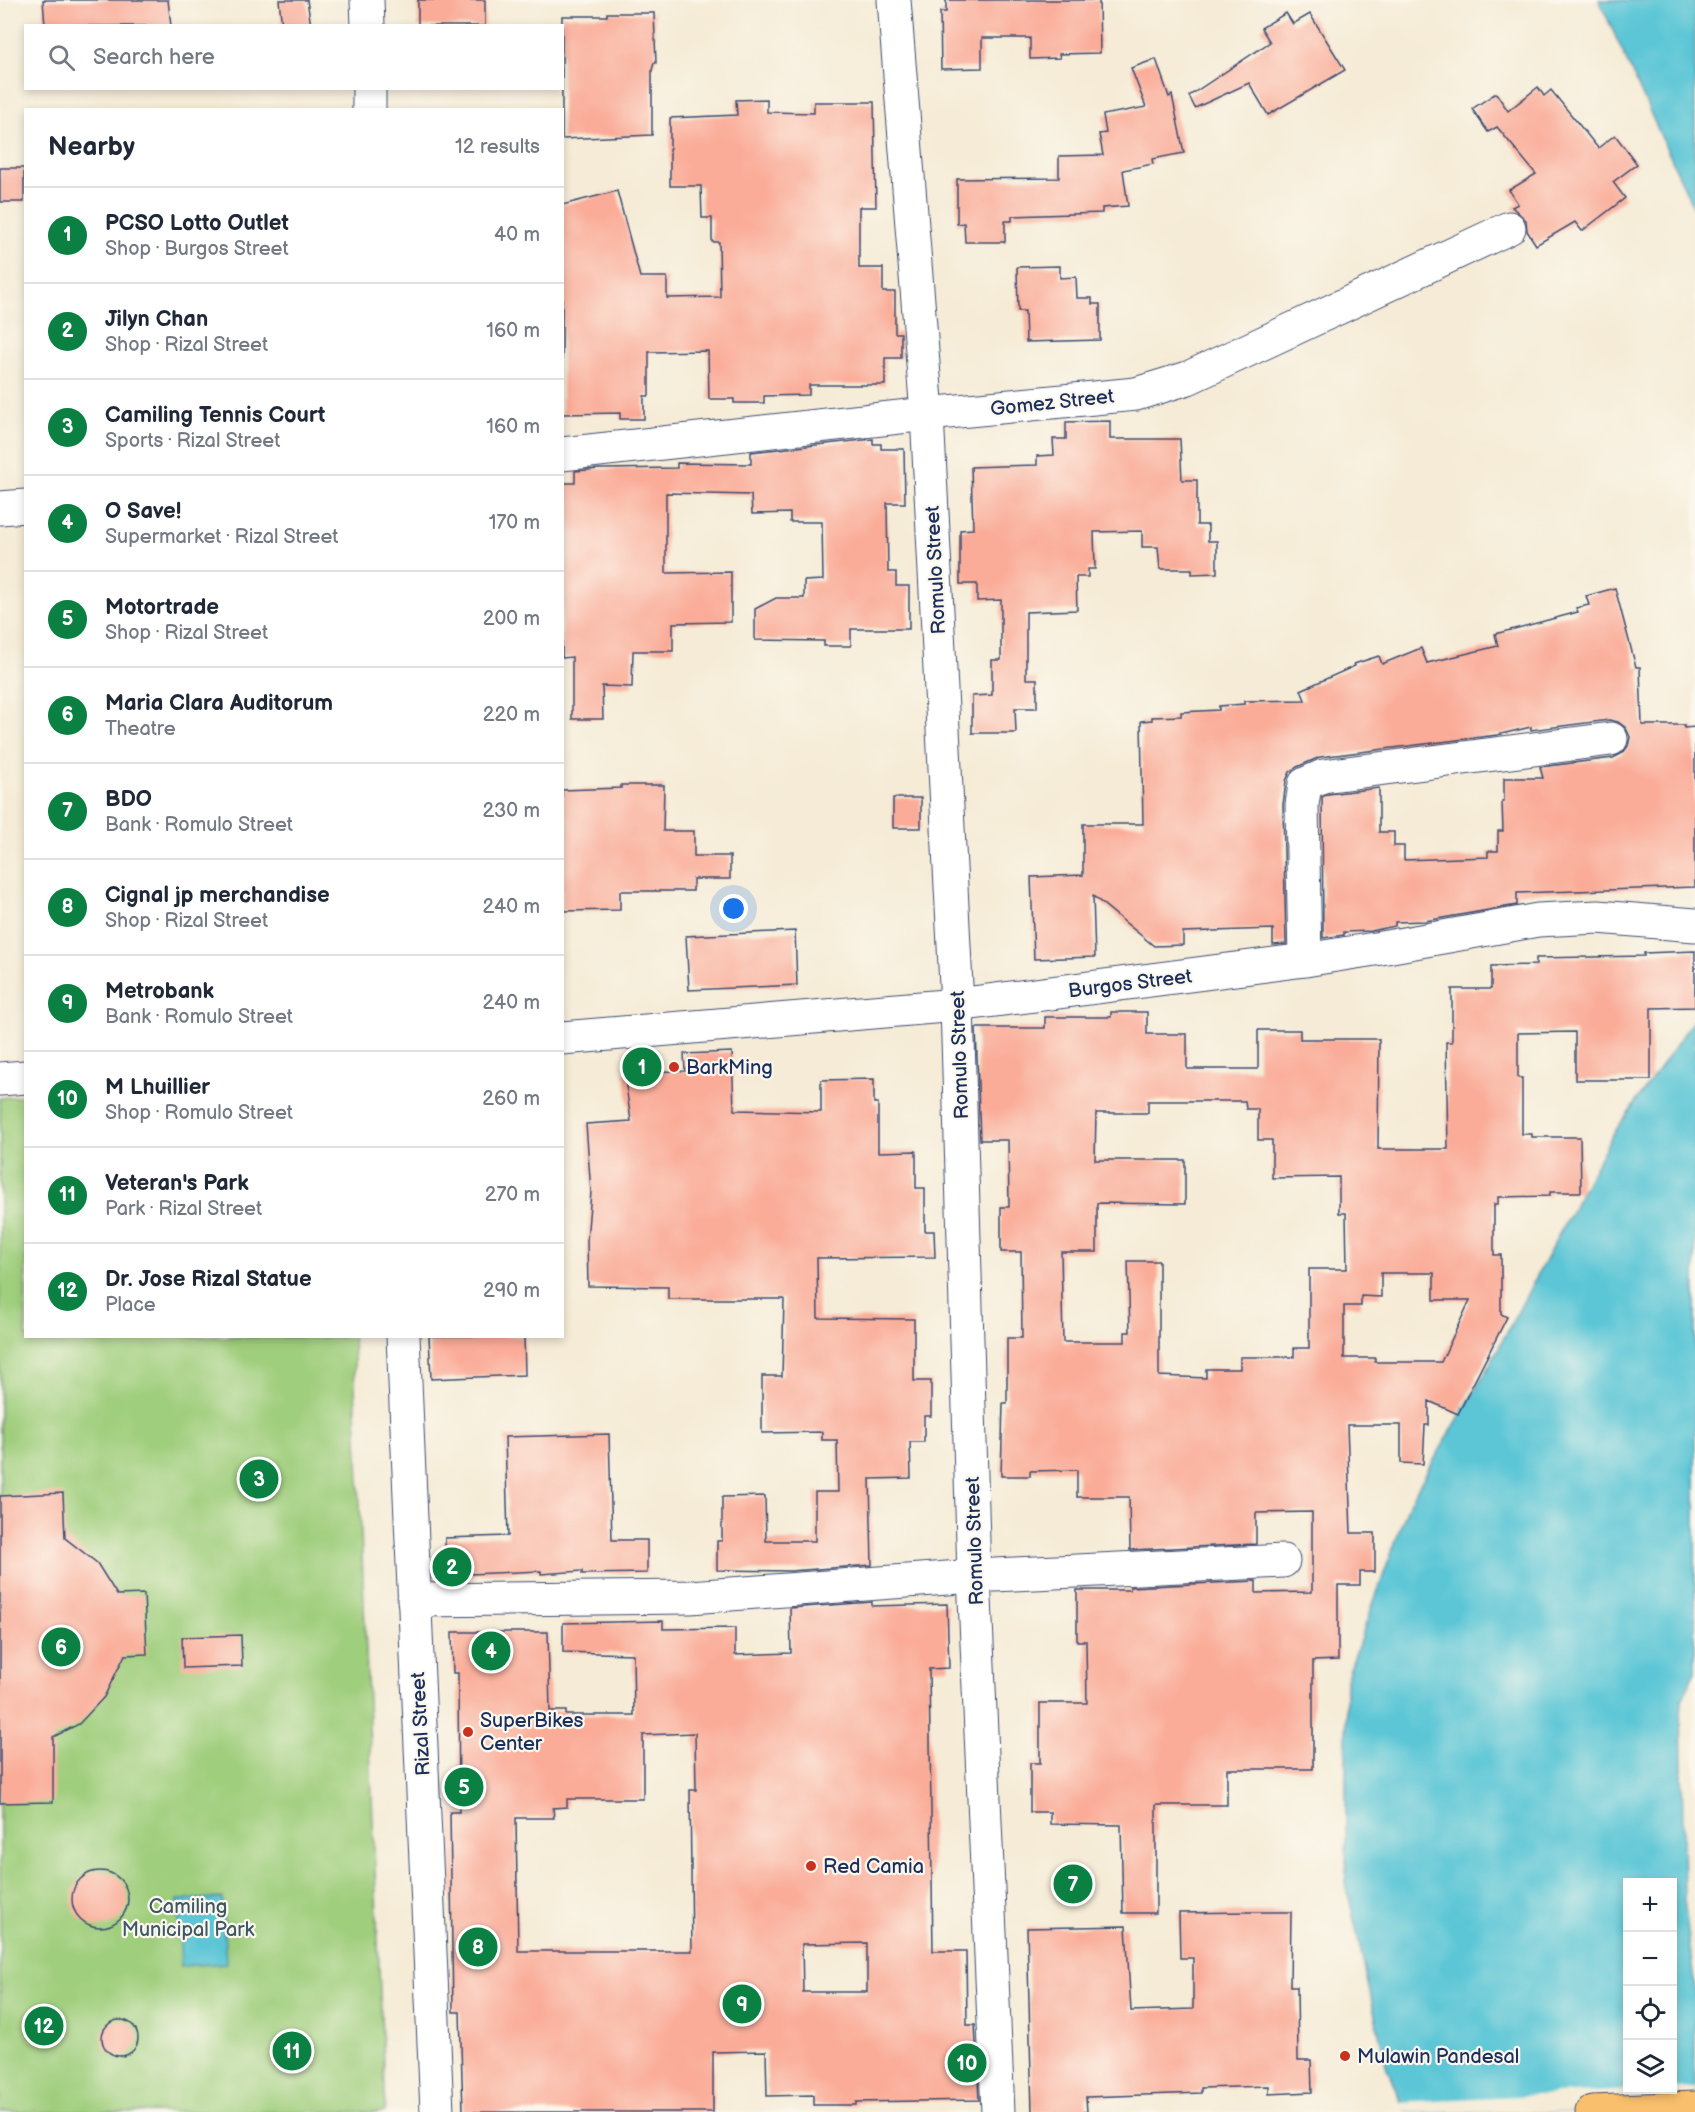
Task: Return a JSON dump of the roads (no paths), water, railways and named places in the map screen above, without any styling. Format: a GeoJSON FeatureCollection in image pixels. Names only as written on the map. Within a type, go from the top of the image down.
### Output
{"type":"FeatureCollection","features":[{"type":"Feature","properties":{"kind":"highway"},"geometry":{"type":"LineString","coordinates":[[1592,2112],[1695,2108]]}},
{"type":"Feature","properties":{"kind":"street"},"geometry":{"type":"LineString","coordinates":[[367,0],[368,24]]}},
{"type":"Feature","properties":{"kind":"street","name":"Romulo Street"},"geometry":{"type":"LineString","coordinates":[[894,0],[927,414],[957,1005],[975,1576],[998,2112]]}},
{"type":"Feature","properties":{"kind":"street"},"geometry":{"type":"LineString","coordinates":[[369,90],[369,108]]}},
{"type":"Feature","properties":{"kind":"street","name":"Gomez Street"},"geometry":{"type":"LineString","coordinates":[[564,454],[927,414],[1136,394],[1188,378],[1509,228]]}},
{"type":"Feature","properties":{"kind":"street"},"geometry":{"type":"LineString","coordinates":[[0,508],[24,506]]}},
{"type":"Feature","properties":{"kind":"street"},"geometry":{"type":"LineString","coordinates":[[1305,960],[1302,805],[1305,784],[1323,776],[1611,739]]}},
{"type":"Feature","properties":{"kind":"street","name":"Burgos Street"},"geometry":{"type":"LineString","coordinates":[[564,1038],[957,1005],[1305,960],[1538,920],[1598,917],[1693,924]]}},
{"type":"Feature","properties":{"kind":"street"},"geometry":{"type":"LineString","coordinates":[[0,1079],[24,1077]]}},
{"type":"Feature","properties":{"kind":"street","name":"Rizal Street"},"geometry":{"type":"LineString","coordinates":[[403,1338],[437,2112]]}},
{"type":"Feature","properties":{"kind":"street"},"geometry":{"type":"LineString","coordinates":[[414,1600],[690,1597],[975,1576],[1283,1561]]}},
{"type":"Feature","properties":{"kind":"water"},"geometry":{"type":"Polygon","coordinates":[[[1599,0],[1695,0],[1695,211],[1599,0]]]}},
{"type":"Feature","properties":{"kind":"water"},"geometry":{"type":"Polygon","coordinates":[[[1695,1018],[1695,1672],[1681,1700],[1684,1898],[1695,1990],[1695,2112],[1405,2112],[1386,2065],[1346,1884],[1346,1680],[1410,1501],[1484,1375],[1611,1137],[1695,1018]]]}},
{"type":"Feature","properties":{"kind":"water"},"geometry":{"type":"Polygon","coordinates":[[[222,1898],[226,1963],[181,1966],[178,1900],[222,1898]]]}},
{"type":"Feature","properties":{"kind":"place","name":"PCSO Lotto Outlet"},"geometry":{"type":"Point","coordinates":[642,1067]}},
{"type":"Feature","properties":{"kind":"place","name":"BarkMing"},"geometry":{"type":"Point","coordinates":[674,1067]}},
{"type":"Feature","properties":{"kind":"place","name":"Camiling Tennis Court"},"geometry":{"type":"Point","coordinates":[259,1479]}},
{"type":"Feature","properties":{"kind":"place","name":"Jilyn Chan"},"geometry":{"type":"Point","coordinates":[452,1567]}},
{"type":"Feature","properties":{"kind":"place","name":"Maria Clara Auditorum"},"geometry":{"type":"Point","coordinates":[61,1647]}},
{"type":"Feature","properties":{"kind":"place","name":"O Save!"},"geometry":{"type":"Point","coordinates":[491,1651]}},
{"type":"Feature","properties":{"kind":"place","name":"SuperBikes Center"},"geometry":{"type":"Point","coordinates":[468,1732]}},
{"type":"Feature","properties":{"kind":"place","name":"Motortrade"},"geometry":{"type":"Point","coordinates":[464,1787]}},
{"type":"Feature","properties":{"kind":"place","name":"Red Camia"},"geometry":{"type":"Point","coordinates":[811,1866]}},
{"type":"Feature","properties":{"kind":"place","name":"BDO"},"geometry":{"type":"Point","coordinates":[1073,1884]}},
{"type":"Feature","properties":{"kind":"place","name":"Cignal jp merchandise"},"geometry":{"type":"Point","coordinates":[478,1947]}},
{"type":"Feature","properties":{"kind":"place","name":"Metrobank"},"geometry":{"type":"Point","coordinates":[742,2004]}},
{"type":"Feature","properties":{"kind":"place","name":"Dr. Jose Rizal Statue"},"geometry":{"type":"Point","coordinates":[44,2026]}},
{"type":"Feature","properties":{"kind":"place","name":"Veteran's Park"},"geometry":{"type":"Point","coordinates":[292,2051]}},
{"type":"Feature","properties":{"kind":"place","name":"Mulawin Pandesal"},"geometry":{"type":"Point","coordinates":[1345,2056]}},
{"type":"Feature","properties":{"kind":"place","name":"M Lhuillier"},"geometry":{"type":"Point","coordinates":[967,2063]}},
{"type":"Feature","properties":{"kind":"park label","name":"Camiling Municipal Park"},"geometry":{"type":"Point","coordinates":[188,1918]}}]}
